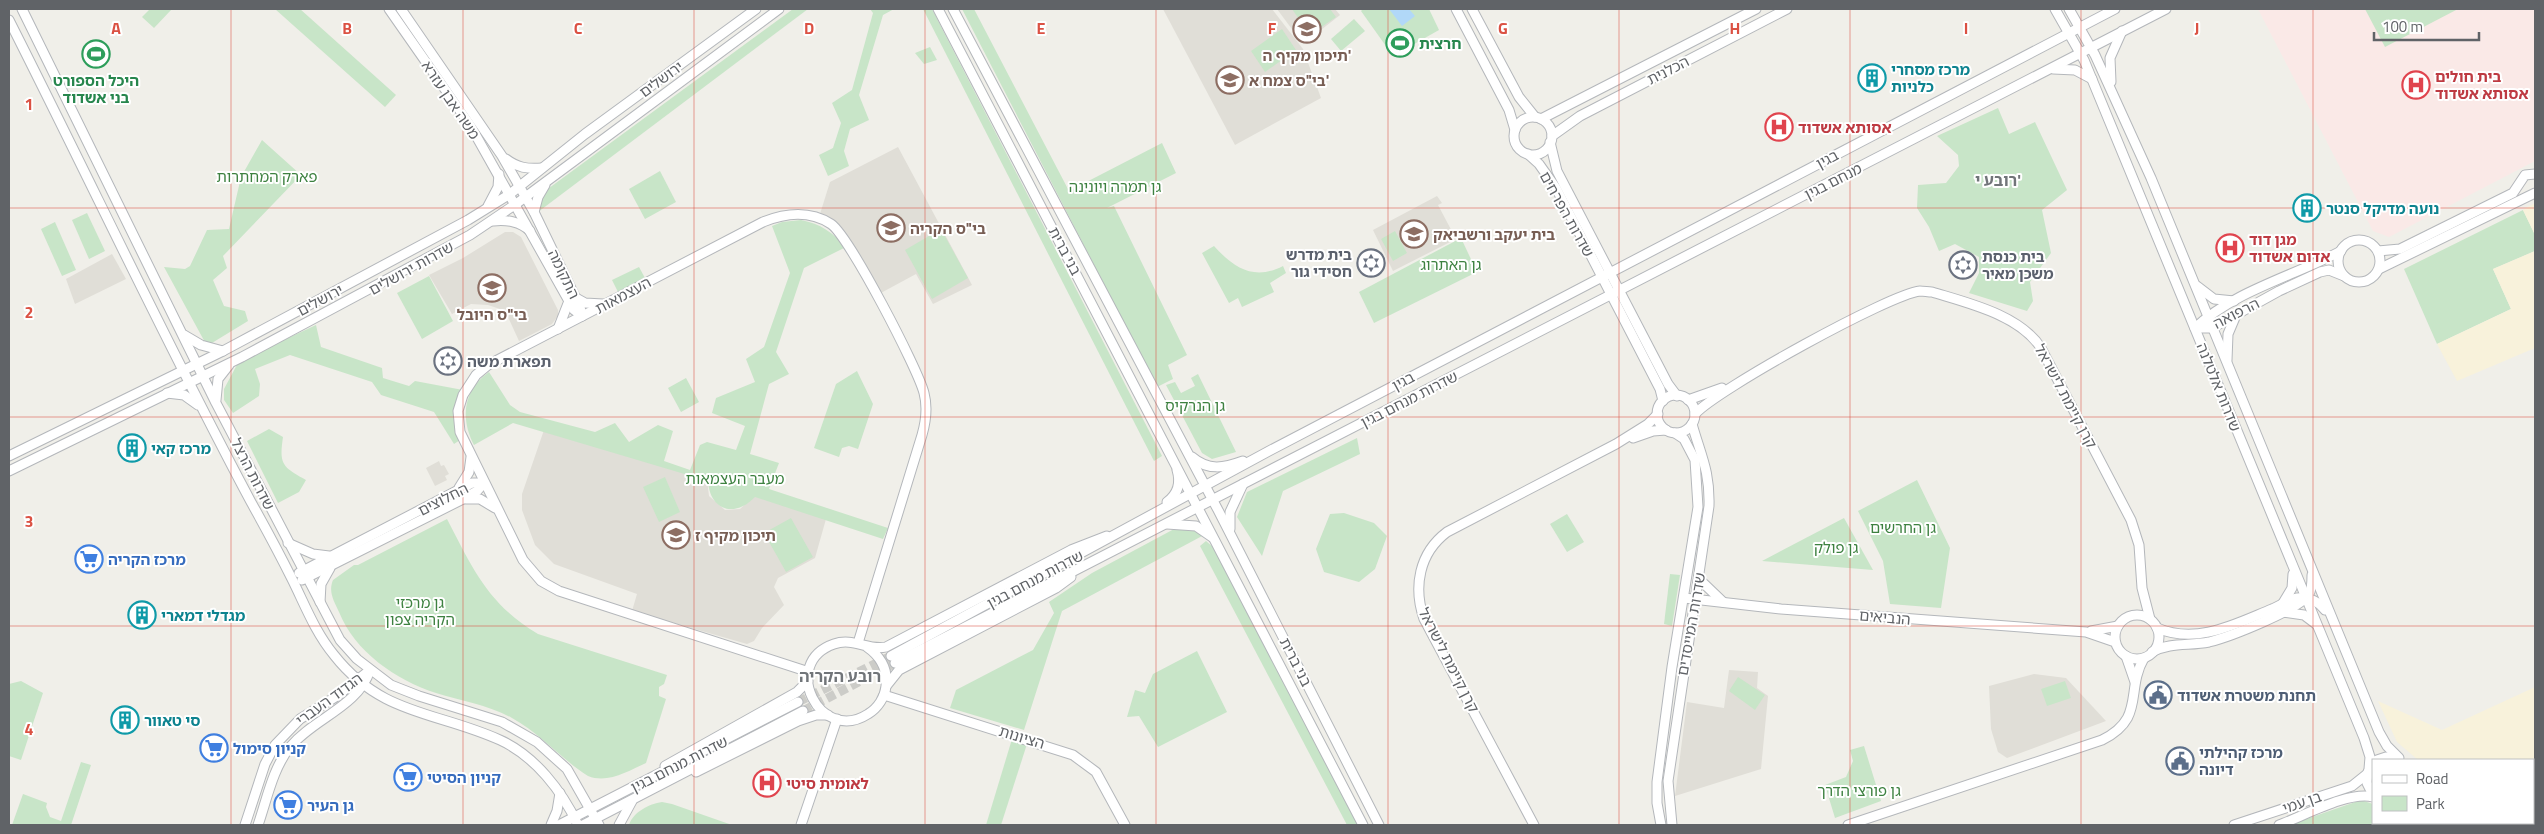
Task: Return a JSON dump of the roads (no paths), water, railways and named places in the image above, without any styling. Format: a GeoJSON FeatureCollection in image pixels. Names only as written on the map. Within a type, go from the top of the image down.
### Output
{"type":"FeatureCollection","features":[{"type":"Feature","properties":{"kind":"main road","name":"שדרות הרצל"},"geometry":{"type":"LineString","coordinates":[[22,9],[216,403],[302,571],[340,640],[370,670],[402,690],[502,722],[520,731],[567,769],[598,822]]}},
{"type":"Feature","properties":{"kind":"main road","name":"משה אבן עזרא"},"geometry":{"type":"LineString","coordinates":[[389,9],[470,125],[510,194]]}},
{"type":"Feature","properties":{"kind":"main road","name":"משה אבן עזרא"},"geometry":{"type":"LineString","coordinates":[[401,9],[502,156],[519,186]]}},
{"type":"Feature","properties":{"kind":"main road","name":"ירושלים"},"geometry":{"type":"LineString","coordinates":[[542,168],[756,9]]}},
{"type":"Feature","properties":{"kind":"main road","name":"שדרות ירושלים"},"geometry":{"type":"LineString","coordinates":[[9,471],[242,356],[444,250],[516,204],[779,9]]}},
{"type":"Feature","properties":{"kind":"main road","name":"בני ברית"},"geometry":{"type":"LineString","coordinates":[[938,9],[1199,506],[1363,825]]}},
{"type":"Feature","properties":{"kind":"main road","name":"בני ברית"},"geometry":{"type":"LineString","coordinates":[[953,9],[1212,499],[1379,825]]}},
{"type":"Feature","properties":{"kind":"main road"},"geometry":{"type":"LineString","coordinates":[[1456,9],[1509,110],[1515,130],[1516,144],[1528,154],[1544,151],[1551,139],[1549,126],[1538,118],[1518,97],[1472,9]]}},
{"type":"Feature","properties":{"kind":"main road","name":"הכלנית"},"geometry":{"type":"LineString","coordinates":[[1538,118],[1756,9]]}},
{"type":"Feature","properties":{"kind":"main road","name":"הכלנית"},"geometry":{"type":"LineString","coordinates":[[1551,139],[1580,116],[1787,9]]}},
{"type":"Feature","properties":{"kind":"main road","name":"שדרות אלטלנה"},"geometry":{"type":"LineString","coordinates":[[2055,9],[2070,32],[2092,79],[2364,738],[2370,757],[2367,783],[2372,794]]}},
{"type":"Feature","properties":{"kind":"main road","name":"שדרות אלטלנה"},"geometry":{"type":"LineString","coordinates":[[2069,9],[2092,47],[2112,90],[2194,282],[2378,732],[2387,746],[2401,759]]}},
{"type":"Feature","properties":{"kind":"main road"},"geometry":{"type":"LineString","coordinates":[[2070,32],[2115,9]]}},
{"type":"Feature","properties":{"kind":"main road"},"geometry":{"type":"LineString","coordinates":[[2046,70],[2166,9]]}},
{"type":"Feature","properties":{"kind":"main road","name":"שדרות הרצל"},"geometry":{"type":"LineString","coordinates":[[9,20],[204,412],[293,580],[323,641],[363,686],[396,705],[508,744],[530,760],[560,792],[576,821]]}},
{"type":"Feature","properties":{"kind":"main road"},"geometry":{"type":"LineString","coordinates":[[2112,90],[2110,58],[2122,31]]}},
{"type":"Feature","properties":{"kind":"main road","name":"בגין"},"geometry":{"type":"LineString","coordinates":[[1610,273],[2070,32]]}},
{"type":"Feature","properties":{"kind":"main road"},"geometry":{"type":"LineString","coordinates":[[2046,70],[2062,68],[2076,70],[2092,79]]}},
{"type":"Feature","properties":{"kind":"main road","name":"מנחם בגין"},"geometry":{"type":"LineString","coordinates":[[1620,292],[2046,70]]}},
{"type":"Feature","properties":{"kind":"main road"},"geometry":{"type":"LineString","coordinates":[[1515,130],[1525,119],[1538,118]]}},
{"type":"Feature","properties":{"kind":"main road","name":"שדרות הפרחים"},"geometry":{"type":"LineString","coordinates":[[1551,139],[1557,171],[1610,273]]}},
{"type":"Feature","properties":{"kind":"main road","name":"שדרות הפרחים"},"geometry":{"type":"LineString","coordinates":[[1528,154],[1539,164],[1556,188],[1600,278]]}},
{"type":"Feature","properties":{"kind":"main road"},"geometry":{"type":"LineString","coordinates":[[502,156],[514,165],[528,169],[542,168]]}},
{"type":"Feature","properties":{"kind":"main road"},"geometry":{"type":"LineString","coordinates":[[519,186],[542,168]]}},
{"type":"Feature","properties":{"kind":"main road"},"geometry":{"type":"LineString","coordinates":[[486,209],[498,187],[499,174]]}},
{"type":"Feature","properties":{"kind":"main road"},"geometry":{"type":"LineString","coordinates":[[2378,252],[2400,249],[2513,193],[2525,175],[2535,174]]}},
{"type":"Feature","properties":{"kind":"main road"},"geometry":{"type":"LineString","coordinates":[[534,212],[538,197],[548,180]]}},
{"type":"Feature","properties":{"kind":"main road","name":"ירושלים"},"geometry":{"type":"LineString","coordinates":[[223,351],[440,237],[510,194],[519,186]]}},
{"type":"Feature","properties":{"kind":"main road","name":"התקומה"},"geometry":{"type":"LineString","coordinates":[[519,186],[534,212],[572,300]]}},
{"type":"Feature","properties":{"kind":"main road","name":"התקומה"},"geometry":{"type":"LineString","coordinates":[[510,194],[582,316]]}},
{"type":"Feature","properties":{"kind":"main road"},"geometry":{"type":"LineString","coordinates":[[2379,269],[2380,257],[2370,243],[2359,240],[2348,243],[2341,251],[2338,264],[2344,276],[2354,282],[2362,282],[2371,279],[2379,269],[2535,194]]}},
{"type":"Feature","properties":{"kind":"main road","name":"העצמאות"},"geometry":{"type":"LineString","coordinates":[[808,677],[550,587],[533,572],[524,560],[498,511],[460,432],[458,423],[461,400],[468,384],[476,374],[488,365],[775,218],[797,213],[813,216],[832,224],[845,238],[907,355],[922,385],[926,408],[922,435],[858,643]]}},
{"type":"Feature","properties":{"kind":"main road"},"geometry":{"type":"LineString","coordinates":[[492,221],[500,220],[517,223],[532,233]]}},
{"type":"Feature","properties":{"kind":"main road","name":"הרפואה"},"geometry":{"type":"LineString","coordinates":[[2195,328],[2207,316],[2237,300],[2341,251]]}},
{"type":"Feature","properties":{"kind":"main road","name":"הרפואה"},"geometry":{"type":"LineString","coordinates":[[2195,328],[2212,328],[2279,291],[2320,272],[2329,270],[2344,276]]}},
{"type":"Feature","properties":{"kind":"main road"},"geometry":{"type":"LineString","coordinates":[[1610,273],[1668,384],[1677,396],[1688,400],[1695,414],[1692,424],[1686,431],[1675,433],[1666,430],[1659,422],[1658,414],[1664,401],[1660,389],[1600,278],[1610,273]]}},
{"type":"Feature","properties":{"kind":"main road","name":"בגין"},"geometry":{"type":"LineString","coordinates":[[1205,486],[1600,278]]}},
{"type":"Feature","properties":{"kind":"main road"},"geometry":{"type":"LineString","coordinates":[[2194,282],[2205,294],[2214,299],[2237,300]]}},
{"type":"Feature","properties":{"kind":"main road","name":"קרן קיימת לישראל"},"geometry":{"type":"LineString","coordinates":[[1695,414],[1708,402],[1743,379],[1878,307],[1920,291],[1943,296],[2013,321],[2031,334],[2041,348],[2131,520],[2139,545],[2142,588],[2150,619]]}},
{"type":"Feature","properties":{"kind":"main road","name":"שדרות מנחם בגין"},"geometry":{"type":"LineString","coordinates":[[1199,506],[1620,292]]}},
{"type":"Feature","properties":{"kind":"main road"},"geometry":{"type":"LineString","coordinates":[[558,330],[572,300],[606,304]]}},
{"type":"Feature","properties":{"kind":"main road"},"geometry":{"type":"LineString","coordinates":[[2227,364],[2228,334],[2236,314]]}},
{"type":"Feature","properties":{"kind":"main road"},"geometry":{"type":"LineString","coordinates":[[182,333],[201,346],[223,351]]}},
{"type":"Feature","properties":{"kind":"main road"},"geometry":{"type":"LineString","coordinates":[[9,456],[223,351]]}},
{"type":"Feature","properties":{"kind":"main road"},"geometry":{"type":"LineString","coordinates":[[216,403],[216,388],[221,373],[242,356]]}},
{"type":"Feature","properties":{"kind":"main road","name":"קרן קיימת לישראל"},"geometry":{"type":"LineString","coordinates":[[1688,400],[1743,379]]}},
{"type":"Feature","properties":{"kind":"main road"},"geometry":{"type":"LineString","coordinates":[[162,394],[184,395],[204,412]]}},
{"type":"Feature","properties":{"kind":"main road"},"geometry":{"type":"LineString","coordinates":[[1664,401],[1677,396]]}},
{"type":"Feature","properties":{"kind":"main road","name":"קרן קיימת לישראל"},"geometry":{"type":"LineString","coordinates":[[1534,825],[1424,618],[1418,594],[1421,569],[1430,548],[1447,532],[1616,444],[1648,424],[1658,414]]}},
{"type":"Feature","properties":{"kind":"main road","name":"שדרות המייסדים"},"geometry":{"type":"LineString","coordinates":[[1672,825],[1668,781],[1683,668],[1699,579],[1709,485],[1706,466],[1692,424]]}},
{"type":"Feature","properties":{"kind":"main road","name":"קרן קיימת לישראל"},"geometry":{"type":"LineString","coordinates":[[1616,444],[1653,431],[1666,430]]}},
{"type":"Feature","properties":{"kind":"main road","name":"שדרות המייסדים"},"geometry":{"type":"LineString","coordinates":[[1661,825],[1657,803],[1657,782],[1698,507],[1698,482],[1695,460],[1684,439],[1675,433]]}},
{"type":"Feature","properties":{"kind":"main road"},"geometry":{"type":"LineString","coordinates":[[1185,448],[1200,463],[1214,468],[1236,464],[1269,452]]}},
{"type":"Feature","properties":{"kind":"main road"},"geometry":{"type":"LineString","coordinates":[[1148,517],[1169,501],[1177,491],[1179,476],[1172,456]]}},
{"type":"Feature","properties":{"kind":"main road"},"geometry":{"type":"LineString","coordinates":[[457,492],[469,472],[471,457]]}},
{"type":"Feature","properties":{"kind":"main road","name":"החלוצים"},"geometry":{"type":"LineString","coordinates":[[293,580],[302,571],[472,483],[484,483]]}},
{"type":"Feature","properties":{"kind":"main road","name":"החלוצים"},"geometry":{"type":"LineString","coordinates":[[293,580],[307,579],[463,499],[477,491],[484,483]]}},
{"type":"Feature","properties":{"kind":"main road"},"geometry":{"type":"LineString","coordinates":[[1231,536],[1229,516],[1243,484]]}},
{"type":"Feature","properties":{"kind":"main road","name":"שדרות מנחם בגין"},"geometry":{"type":"LineString","coordinates":[[1101,556],[893,660],[1120,531],[1205,486]]}},
{"type":"Feature","properties":{"kind":"main road"},"geometry":{"type":"LineString","coordinates":[[463,499],[480,499],[498,511]]}},
{"type":"Feature","properties":{"kind":"main road"},"geometry":{"type":"LineString","coordinates":[[808,677],[813,701],[828,715],[837,719],[848,720],[863,717],[876,708],[891,678],[899,670],[1056,588],[1101,556],[1199,506]]}},
{"type":"Feature","properties":{"kind":"main road"},"geometry":{"type":"LineString","coordinates":[[1164,524],[1196,526],[1209,533],[1218,545]]}},
{"type":"Feature","properties":{"kind":"main road"},"geometry":{"type":"LineString","coordinates":[[646,781],[685,753],[797,692],[808,677],[813,660],[827,647],[839,642],[858,643],[876,649],[886,647],[1071,550],[1120,531]]}},
{"type":"Feature","properties":{"kind":"main road"},"geometry":{"type":"LineString","coordinates":[[288,543],[312,554],[332,555]]}},
{"type":"Feature","properties":{"kind":"main road"},"geometry":{"type":"LineString","coordinates":[[2281,609],[2292,588],[2291,563]]}},
{"type":"Feature","properties":{"kind":"main road"},"geometry":{"type":"LineString","coordinates":[[320,605],[321,584],[332,566]]}},
{"type":"Feature","properties":{"kind":"main road"},"geometry":{"type":"LineString","coordinates":[[1848,825],[2102,740],[2120,728],[2129,716],[2134,704],[2135,684],[2139,666],[2144,658],[2166,646],[2207,642],[2229,636],[2306,598],[2311,589],[2312,572]]}},
{"type":"Feature","properties":{"kind":"main road"},"geometry":{"type":"LineString","coordinates":[[1699,579],[1723,602]]}},
{"type":"Feature","properties":{"kind":"main road","name":"קרן קיימת לישראל"},"geometry":{"type":"LineString","coordinates":[[2133,615],[2139,604],[2142,588]]}},
{"type":"Feature","properties":{"kind":"main road","name":"הנביאים"},"geometry":{"type":"LineString","coordinates":[[1684,598],[1781,609],[2086,632],[2115,642]]}},
{"type":"Feature","properties":{"kind":"main road"},"geometry":{"type":"LineString","coordinates":[[2306,598],[2317,602],[2330,616]]}},
{"type":"Feature","properties":{"kind":"main road"},"geometry":{"type":"LineString","coordinates":[[2157,628],[2176,634],[2195,635],[2228,627],[2281,609],[2304,616],[2318,626]]}},
{"type":"Feature","properties":{"kind":"main road"},"geometry":{"type":"LineString","coordinates":[[2135,684],[2126,656],[2117,648],[2115,642],[2118,626],[2124,618],[2133,615],[2150,619],[2157,628],[2159,638],[2152,652]]}},
{"type":"Feature","properties":{"kind":"main road","name":"הנביאים"},"geometry":{"type":"LineString","coordinates":[[2086,632],[2118,626]]}},
{"type":"Feature","properties":{"kind":"main road"},"geometry":{"type":"LineString","coordinates":[[867,647],[883,664],[885,691]]}},
{"type":"Feature","properties":{"kind":"main road"},"geometry":{"type":"LineString","coordinates":[[2126,656],[2144,658]]}},
{"type":"Feature","properties":{"kind":"main road","name":"הגדוד העברי"},"geometry":{"type":"LineString","coordinates":[[245,825],[266,764],[275,745],[300,719],[337,696],[356,679],[370,670]]}},
{"type":"Feature","properties":{"kind":"main road","name":"הגדוד העברי"},"geometry":{"type":"LineString","coordinates":[[258,825],[274,779],[286,753],[303,734],[340,707],[363,686],[370,670]]}},
{"type":"Feature","properties":{"kind":"main road","name":"הציונות"},"geometry":{"type":"LineString","coordinates":[[885,691],[1073,755],[1087,763],[1101,778],[1125,825]]}},
{"type":"Feature","properties":{"kind":"main road","name":"שדרות מנחם בגין"},"geometry":{"type":"LineString","coordinates":[[559,825],[576,821],[591,808],[798,702]]}},
{"type":"Feature","properties":{"kind":"main road","name":"שדרות מנחם בגין"},"geometry":{"type":"LineString","coordinates":[[583,825],[598,822],[634,799],[803,711]]}},
{"type":"Feature","properties":{"kind":"main road"},"geometry":{"type":"LineString","coordinates":[[672,779],[709,767],[810,716],[828,715]]}},
{"type":"Feature","properties":{"kind":"main road"},"geometry":{"type":"LineString","coordinates":[[801,825],[837,719]]}},
{"type":"Feature","properties":{"kind":"main road"},"geometry":{"type":"LineString","coordinates":[[2380,759],[2386,757],[2401,759]]}},
{"type":"Feature","properties":{"kind":"main road","name":"בן עמי"},"geometry":{"type":"LineString","coordinates":[[2234,825],[2352,786],[2370,769]]}},
{"type":"Feature","properties":{"kind":"main road"},"geometry":{"type":"LineString","coordinates":[[551,825],[558,807],[560,792]]}},
{"type":"Feature","properties":{"kind":"main road"},"geometry":{"type":"LineString","coordinates":[[2280,825],[2349,798],[2372,796]]}},
{"type":"Feature","properties":{"kind":"main road"},"geometry":{"type":"LineString","coordinates":[[619,825],[634,799]]}},
{"type":"Feature","properties":{"kind":"water"},"geometry":{"type":"Polygon","coordinates":[[[1389,9],[1409,9],[1415,16],[1402,26],[1389,9]]]}},
{"type":"Feature","properties":{"kind":"tunnel"},"geometry":{"type":"LineString","coordinates":[[798,702],[891,656]]}},
{"type":"Feature","properties":{"kind":"tunnel"},"geometry":{"type":"LineString","coordinates":[[803,711],[895,663]]}},
{"type":"Feature","properties":{"kind":"place","name":"תיכון מקיף ה'"},"geometry":{"type":"Point","coordinates":[1307,29]}},
{"type":"Feature","properties":{"kind":"place","name":"חרצית"},"geometry":{"type":"Point","coordinates":[1400,43]}},
{"type":"Feature","properties":{"kind":"place","name":"היכל הספורט בני אשדוד"},"geometry":{"type":"Point","coordinates":[96,54]}},
{"type":"Feature","properties":{"kind":"place","name":"מרכז מסחרי כלניות"},"geometry":{"type":"Point","coordinates":[1872,78]}},
{"type":"Feature","properties":{"kind":"place","name":"בי\"ס צמח א'"},"geometry":{"type":"Point","coordinates":[1230,80]}},
{"type":"Feature","properties":{"kind":"place","name":"בית חולים אסותא אשדוד"},"geometry":{"type":"Point","coordinates":[2416,85]}},
{"type":"Feature","properties":{"kind":"place","name":"אסותא אשדוד"},"geometry":{"type":"Point","coordinates":[1779,127]}},
{"type":"Feature","properties":{"kind":"place","name":"נועה מדיקל סנטר"},"geometry":{"type":"Point","coordinates":[2307,208]}},
{"type":"Feature","properties":{"kind":"place","name":"בי\"ס הקריה"},"geometry":{"type":"Point","coordinates":[891,228]}},
{"type":"Feature","properties":{"kind":"place","name":"בית יעקב ורשביאק"},"geometry":{"type":"Point","coordinates":[1414,234]}},
{"type":"Feature","properties":{"kind":"place","name":"מגן דוד אדום אשדוד"},"geometry":{"type":"Point","coordinates":[2230,248]}},
{"type":"Feature","properties":{"kind":"place","name":"בית מדרש חסידי גור"},"geometry":{"type":"Point","coordinates":[1371,263]}},
{"type":"Feature","properties":{"kind":"place","name":"בית כנסת משכן מאיר"},"geometry":{"type":"Point","coordinates":[1963,265]}},
{"type":"Feature","properties":{"kind":"place","name":"בי\"ס היובל"},"geometry":{"type":"Point","coordinates":[492,288]}},
{"type":"Feature","properties":{"kind":"place","name":"תפארת משה"},"geometry":{"type":"Point","coordinates":[448,361]}},
{"type":"Feature","properties":{"kind":"place","name":"מרכז קאי"},"geometry":{"type":"Point","coordinates":[132,448]}},
{"type":"Feature","properties":{"kind":"place","name":"תיכון מקיף ז"},"geometry":{"type":"Point","coordinates":[676,535]}},
{"type":"Feature","properties":{"kind":"place","name":"מרכז הקריה"},"geometry":{"type":"Point","coordinates":[89,559]}},
{"type":"Feature","properties":{"kind":"place","name":"מגדלי דמארי"},"geometry":{"type":"Point","coordinates":[142,615]}},
{"type":"Feature","properties":{"kind":"place","name":"תחנת משטרת אשדוד"},"geometry":{"type":"Point","coordinates":[2158,695]}},
{"type":"Feature","properties":{"kind":"place","name":"סי טאוור"},"geometry":{"type":"Point","coordinates":[125,720]}},
{"type":"Feature","properties":{"kind":"place","name":"קניון סימול"},"geometry":{"type":"Point","coordinates":[214,748]}},
{"type":"Feature","properties":{"kind":"place","name":"מרכז קהילתי דיונה"},"geometry":{"type":"Point","coordinates":[2180,761]}},
{"type":"Feature","properties":{"kind":"place","name":"קניון הסיטי"},"geometry":{"type":"Point","coordinates":[408,777]}},
{"type":"Feature","properties":{"kind":"place","name":"לאומית סיטי"},"geometry":{"type":"Point","coordinates":[767,783]}},
{"type":"Feature","properties":{"kind":"place","name":"גן העיר"},"geometry":{"type":"Point","coordinates":[288,805]}},
{"type":"Feature","properties":{"kind":"district","name":"רובע י'"},"geometry":{"type":"Point","coordinates":[1998,180]}},
{"type":"Feature","properties":{"kind":"district","name":"רובע הקריה"},"geometry":{"type":"Point","coordinates":[840,676]}},
{"type":"Feature","properties":{"kind":"park label","name":"פארק המחתרות"},"geometry":{"type":"Point","coordinates":[267,176]}},
{"type":"Feature","properties":{"kind":"park label","name":"גן תמרה ויונינה"},"geometry":{"type":"Point","coordinates":[1115,186]}},
{"type":"Feature","properties":{"kind":"park label","name":"גן האתרוג"},"geometry":{"type":"Point","coordinates":[1451,264]}},
{"type":"Feature","properties":{"kind":"park label","name":"גן הנרקיס"},"geometry":{"type":"Point","coordinates":[1195,405]}},
{"type":"Feature","properties":{"kind":"park label","name":"מעבר העצמאות"},"geometry":{"type":"Point","coordinates":[735,478]}},
{"type":"Feature","properties":{"kind":"park label","name":"גן החרשים"},"geometry":{"type":"Point","coordinates":[1903,527]}},
{"type":"Feature","properties":{"kind":"park label","name":"גן פולק"},"geometry":{"type":"Point","coordinates":[1836,547]}},
{"type":"Feature","properties":{"kind":"park label","name":"גן מרכזי הקריה צפון"},"geometry":{"type":"Point","coordinates":[420,610]}},
{"type":"Feature","properties":{"kind":"park label","name":"גן פורצי הדרך"},"geometry":{"type":"Point","coordinates":[1859,790]}}]}
